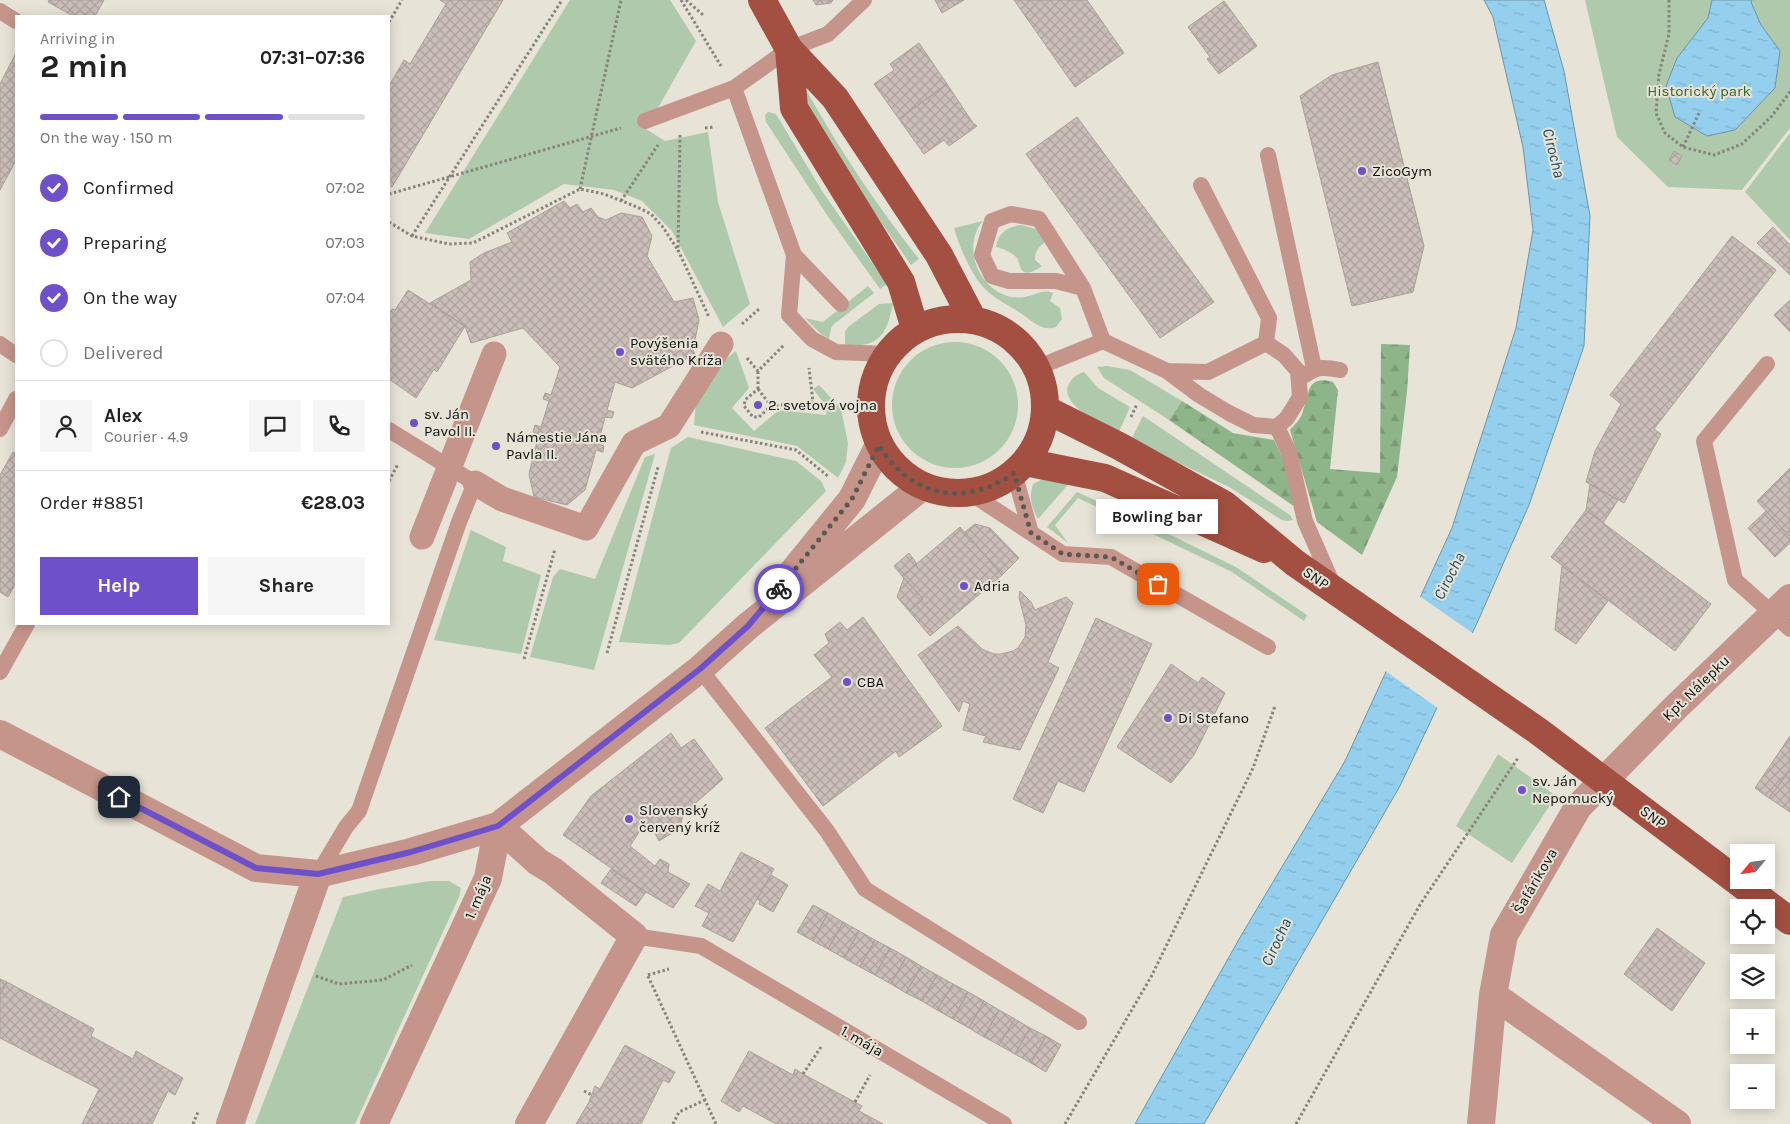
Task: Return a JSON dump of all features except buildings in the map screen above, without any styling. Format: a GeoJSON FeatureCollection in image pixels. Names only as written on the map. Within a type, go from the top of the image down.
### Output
{"type":"FeatureCollection","features":[{"type":"Feature","properties":{"kind":"main road"},"geometry":{"type":"LineString","coordinates":[[762,0],[789,49],[835,98],[939,256],[973,320]]}},
{"type":"Feature","properties":{"kind":"main road"},"geometry":{"type":"LineString","coordinates":[[789,49],[794,108],[901,282],[915,329]]}},
{"type":"Feature","properties":{"kind":"main road"},"geometry":{"type":"LineString","coordinates":[[953,318],[973,320],[993,326],[1010,336],[1026,351],[1036,368],[1044,388],[1045,409],[1040,437],[1034,450],[1020,468],[1001,483],[970,493],[938,492],[909,480],[887,458],[879,445],[872,427],[870,408],[872,389],[877,371],[887,354],[900,340],[915,329],[953,318]]}},
{"type":"Feature","properties":{"kind":"main road"},"geometry":{"type":"LineString","coordinates":[[1045,409],[1120,446],[1225,505],[1295,563]]}},
{"type":"Feature","properties":{"kind":"main road"},"geometry":{"type":"LineString","coordinates":[[1020,468],[1106,478],[1295,563]]}},
{"type":"Feature","properties":{"kind":"main road","name":"SNP"},"geometry":{"type":"LineString","coordinates":[[1295,563],[1514,714],[1605,780],[1790,920]]}},
{"type":"Feature","properties":{"kind":"street"},"geometry":{"type":"LineString","coordinates":[[475,483],[502,499],[586,528],[634,443],[669,426],[721,344]]}},
{"type":"Feature","properties":{"kind":"street"},"geometry":{"type":"LineString","coordinates":[[422,537],[494,354]]}},
{"type":"Feature","properties":{"kind":"street"},"geometry":{"type":"LineString","coordinates":[[748,626],[852,499],[879,445]]}},
{"type":"Feature","properties":{"kind":"street"},"geometry":{"type":"LineString","coordinates":[[0,734],[256,868],[318,874],[411,852],[498,826],[700,669],[748,626],[923,486]]}},
{"type":"Feature","properties":{"kind":"street","name":"Kpt. Nálepku"},"geometry":{"type":"LineString","coordinates":[[1605,780],[1676,707],[1784,614]]}},
{"type":"Feature","properties":{"kind":"street","name":"Šafárikova"},"geometry":{"type":"LineString","coordinates":[[1481,1124],[1493,994],[1504,935],[1578,807],[1605,780]]}},
{"type":"Feature","properties":{"kind":"street"},"geometry":{"type":"LineString","coordinates":[[498,826],[538,862],[553,871],[634,936],[529,1124]]}},
{"type":"Feature","properties":{"kind":"street","name":"1. mája"},"geometry":{"type":"LineString","coordinates":[[374,1124],[488,878],[498,826]]}},
{"type":"Feature","properties":{"kind":"street"},"geometry":{"type":"LineString","coordinates":[[230,1124],[318,874]]}},
{"type":"Feature","properties":{"kind":"street"},"geometry":{"type":"LineString","coordinates":[[1493,994],[1677,1124]]}},
{"type":"Feature","properties":{"kind":"lane"},"geometry":{"type":"LineString","coordinates":[[644,121],[734,88],[789,49],[828,34],[864,0]]}},
{"type":"Feature","properties":{"kind":"lane"},"geometry":{"type":"LineString","coordinates":[[0,11],[15,20]]}},
{"type":"Feature","properties":{"kind":"lane"},"geometry":{"type":"LineString","coordinates":[[734,88],[794,255],[841,304]]}},
{"type":"Feature","properties":{"kind":"lane"},"geometry":{"type":"LineString","coordinates":[[1268,155],[1314,368]]}},
{"type":"Feature","properties":{"kind":"lane"},"geometry":{"type":"LineString","coordinates":[[1201,185],[1269,318],[1266,343]]}},
{"type":"Feature","properties":{"kind":"lane"},"geometry":{"type":"LineString","coordinates":[[1083,288],[1056,281],[1009,282],[992,276],[982,255],[992,221],[1012,214],[1039,219],[1083,288],[1103,341],[1167,371],[1199,395],[1253,425],[1277,427],[1287,418],[1300,396],[1298,371],[1284,355],[1266,343]]}},
{"type":"Feature","properties":{"kind":"lane"},"geometry":{"type":"LineString","coordinates":[[794,255],[789,315],[812,339],[836,352],[887,354]]}},
{"type":"Feature","properties":{"kind":"lane"},"geometry":{"type":"LineString","coordinates":[[1036,368],[1103,341]]}},
{"type":"Feature","properties":{"kind":"lane"},"geometry":{"type":"LineString","coordinates":[[1167,371],[1208,372],[1266,343]]}},
{"type":"Feature","properties":{"kind":"lane"},"geometry":{"type":"LineString","coordinates":[[0,344],[15,354]]}},
{"type":"Feature","properties":{"kind":"lane"},"geometry":{"type":"LineString","coordinates":[[1767,364],[1704,441],[1735,580],[1784,614]]}},
{"type":"Feature","properties":{"kind":"lane"},"geometry":{"type":"LineString","coordinates":[[1299,379],[1314,368],[1326,367],[1340,370]]}},
{"type":"Feature","properties":{"kind":"lane"},"geometry":{"type":"LineString","coordinates":[[0,429],[15,401]]}},
{"type":"Feature","properties":{"kind":"lane"},"geometry":{"type":"LineString","coordinates":[[1277,427],[1289,452],[1305,521],[1336,592]]}},
{"type":"Feature","properties":{"kind":"lane"},"geometry":{"type":"LineString","coordinates":[[318,874],[346,826],[359,811],[459,522],[475,483],[390,431]]}},
{"type":"Feature","properties":{"kind":"lane"},"geometry":{"type":"LineString","coordinates":[[1020,468],[1031,533]]}},
{"type":"Feature","properties":{"kind":"lane"},"geometry":{"type":"LineString","coordinates":[[970,493],[1063,554],[1111,557],[1268,647]]}},
{"type":"Feature","properties":{"kind":"lane"},"geometry":{"type":"LineString","coordinates":[[0,672],[26,625]]}},
{"type":"Feature","properties":{"kind":"lane"},"geometry":{"type":"LineString","coordinates":[[700,669],[827,832],[865,890],[1079,1022]]}},
{"type":"Feature","properties":{"kind":"lane","name":"1. mája"},"geometry":{"type":"LineString","coordinates":[[634,936],[701,946],[1004,1124]]}},
{"type":"Feature","properties":{"kind":"path"},"geometry":{"type":"LineString","coordinates":[[390,20],[402,0]]}},
{"type":"Feature","properties":{"kind":"path"},"geometry":{"type":"LineString","coordinates":[[412,236],[562,0]]}},
{"type":"Feature","properties":{"kind":"path"},"geometry":{"type":"LineString","coordinates":[[580,189],[622,0]]}},
{"type":"Feature","properties":{"kind":"path"},"geometry":{"type":"LineString","coordinates":[[682,0],[734,88]]}},
{"type":"Feature","properties":{"kind":"path"},"geometry":{"type":"LineString","coordinates":[[686,0],[703,15]]}},
{"type":"Feature","properties":{"kind":"path"},"geometry":{"type":"LineString","coordinates":[[1668,0],[1669,34],[1659,74],[1656,113],[1664,133],[1683,146],[1714,155],[1742,144],[1772,116],[1790,92]]}},
{"type":"Feature","properties":{"kind":"path"},"geometry":{"type":"LineString","coordinates":[[1683,146],[1699,113]]}},
{"type":"Feature","properties":{"kind":"path"},"geometry":{"type":"LineString","coordinates":[[390,194],[644,121]]}},
{"type":"Feature","properties":{"kind":"path"},"geometry":{"type":"LineString","coordinates":[[697,130],[714,127]]}},
{"type":"Feature","properties":{"kind":"path"},"geometry":{"type":"LineString","coordinates":[[678,250],[680,133],[688,131]]}},
{"type":"Feature","properties":{"kind":"path"},"geometry":{"type":"LineString","coordinates":[[621,201],[660,142]]}},
{"type":"Feature","properties":{"kind":"path"},"geometry":{"type":"LineString","coordinates":[[390,223],[412,236],[449,244],[474,243],[580,189],[604,194],[651,214],[662,226],[678,250],[721,344]]}},
{"type":"Feature","properties":{"kind":"path"},"geometry":{"type":"LineString","coordinates":[[758,371],[788,342]]}},
{"type":"Feature","properties":{"kind":"path"},"geometry":{"type":"LineString","coordinates":[[746,357],[758,371],[758,389],[771,406]]}},
{"type":"Feature","properties":{"kind":"path"},"geometry":{"type":"LineString","coordinates":[[758,389],[745,400],[744,406],[753,417],[759,417],[771,406],[813,402],[809,365]]}},
{"type":"Feature","properties":{"kind":"path"},"geometry":{"type":"LineString","coordinates":[[607,653],[669,426],[796,450],[832,480]]}},
{"type":"Feature","properties":{"kind":"path"},"geometry":{"type":"LineString","coordinates":[[524,660],[564,520]]}},
{"type":"Feature","properties":{"kind":"path"},"geometry":{"type":"LineString","coordinates":[[1065,1124],[1151,977],[1253,768],[1275,706]]}},
{"type":"Feature","properties":{"kind":"path"},"geometry":{"type":"LineString","coordinates":[[1296,1124],[1421,903],[1518,758]]}},
{"type":"Feature","properties":{"kind":"path"},"geometry":{"type":"LineString","coordinates":[[311,974],[339,984],[383,980],[418,961]]}},
{"type":"Feature","properties":{"kind":"path"},"geometry":{"type":"LineString","coordinates":[[641,980],[648,975],[674,967]]}},
{"type":"Feature","properties":{"kind":"path"},"geometry":{"type":"LineString","coordinates":[[648,975],[716,1124]]}},
{"type":"Feature","properties":{"kind":"path"},"geometry":{"type":"LineString","coordinates":[[803,1074],[822,1044]]}},
{"type":"Feature","properties":{"kind":"path"},"geometry":{"type":"LineString","coordinates":[[855,1102],[872,1072]]}},
{"type":"Feature","properties":{"kind":"path"},"geometry":{"type":"LineString","coordinates":[[673,1124],[679,1112],[705,1100]]}},
{"type":"Feature","properties":{"kind":"green space"},"geometry":{"type":"Polygon","coordinates":[[[570,0],[670,0],[696,41],[646,129],[665,141],[708,132],[718,202],[750,304],[723,327],[672,231],[642,201],[614,190],[564,184],[469,239],[425,233],[570,0]]]}},
{"type":"Feature","properties":{"kind":"green space","name":"Historický park"},"geometry":{"type":"Polygon","coordinates":[[[1585,0],[1790,0],[1790,128],[1742,190],[1668,187],[1617,137],[1585,0]]]}},
{"type":"Feature","properties":{"kind":"green space"},"geometry":{"type":"Polygon","coordinates":[[[805,91],[860,178],[919,259],[911,265],[871,208],[802,99],[805,91]]]}},
{"type":"Feature","properties":{"kind":"green space"},"geometry":{"type":"Polygon","coordinates":[[[768,112],[776,114],[822,191],[887,284],[880,289],[829,218],[766,122],[765,115],[768,112]]]}},
{"type":"Feature","properties":{"kind":"green space"},"geometry":{"type":"Polygon","coordinates":[[[1790,133],[1790,240],[1745,192],[1790,133]]]}},
{"type":"Feature","properties":{"kind":"green space"},"geometry":{"type":"Polygon","coordinates":[[[983,221],[974,238],[973,247],[976,266],[980,274],[993,288],[1009,297],[1018,298],[1043,292],[1053,293],[1050,301],[1060,308],[1062,319],[1056,327],[1046,328],[1033,323],[990,294],[976,277],[963,252],[954,228],[983,221]]]}},
{"type":"Feature","properties":{"kind":"green space"},"geometry":{"type":"Polygon","coordinates":[[[1022,225],[1036,229],[1045,242],[1037,250],[1035,257],[1035,260],[1042,266],[1028,273],[1021,269],[1015,256],[996,247],[999,237],[1005,231],[1022,225]]]}},
{"type":"Feature","properties":{"kind":"green space"},"geometry":{"type":"Polygon","coordinates":[[[868,286],[874,293],[834,324],[831,328],[829,339],[821,334],[805,318],[823,322],[868,286]]]}},
{"type":"Feature","properties":{"kind":"green space"},"geometry":{"type":"Polygon","coordinates":[[[893,303],[888,323],[880,337],[866,344],[845,345],[845,332],[848,327],[879,304],[893,303]]]}},
{"type":"Feature","properties":{"kind":"green space"},"geometry":{"type":"Polygon","coordinates":[[[955,342],[979,347],[999,361],[1013,381],[1018,405],[1013,429],[999,449],[979,463],[955,468],[931,463],[911,449],[897,429],[892,405],[897,381],[911,361],[931,347],[955,342]]]}},
{"type":"Feature","properties":{"kind":"green space"},"geometry":{"type":"Polygon","coordinates":[[[1381,344],[1410,345],[1407,392],[1397,477],[1362,555],[1317,522],[1290,430],[1301,416],[1308,393],[1313,384],[1324,380],[1333,382],[1338,390],[1330,469],[1380,473],[1381,344]]]}},
{"type":"Feature","properties":{"kind":"green space"},"geometry":{"type":"Polygon","coordinates":[[[736,351],[749,388],[732,408],[754,431],[779,410],[826,415],[827,407],[813,389],[819,385],[841,409],[848,443],[846,462],[838,478],[797,446],[694,425],[696,402],[712,370],[736,351]]]}},
{"type":"Feature","properties":{"kind":"green space"},"geometry":{"type":"Polygon","coordinates":[[[1107,366],[1130,370],[1182,401],[1169,420],[1104,378],[1097,367],[1107,366]]]}},
{"type":"Feature","properties":{"kind":"green space"},"geometry":{"type":"Polygon","coordinates":[[[1084,372],[1098,388],[1130,407],[1118,434],[1092,419],[1074,405],[1069,397],[1067,389],[1071,381],[1076,375],[1084,372]]]}},
{"type":"Feature","properties":{"kind":"green space"},"geometry":{"type":"Polygon","coordinates":[[[1182,401],[1233,433],[1274,440],[1283,458],[1298,509],[1169,420],[1182,401]]]}},
{"type":"Feature","properties":{"kind":"green space"},"geometry":{"type":"Polygon","coordinates":[[[1143,416],[1290,515],[1293,520],[1282,520],[1229,487],[1131,440],[1143,416]]]}},
{"type":"Feature","properties":{"kind":"green space"},"geometry":{"type":"Polygon","coordinates":[[[688,437],[796,461],[821,481],[826,491],[679,643],[669,645],[619,642],[671,448],[688,437]]]}},
{"type":"Feature","properties":{"kind":"green space"},"geometry":{"type":"Polygon","coordinates":[[[655,454],[594,670],[530,657],[553,577],[560,569],[595,579],[645,457],[655,454]]]}},
{"type":"Feature","properties":{"kind":"green space"},"geometry":{"type":"Polygon","coordinates":[[[1045,478],[1072,480],[1038,519],[1031,502],[1031,494],[1033,484],[1045,478]]]}},
{"type":"Feature","properties":{"kind":"green space"},"geometry":{"type":"Polygon","coordinates":[[[1077,492],[1236,567],[1307,615],[1304,621],[1232,572],[1078,498],[1055,525],[1068,543],[1047,527],[1077,492]]]}},
{"type":"Feature","properties":{"kind":"green space"},"geometry":{"type":"Polygon","coordinates":[[[471,530],[506,547],[503,561],[541,575],[521,654],[434,640],[471,530]]]}},
{"type":"Feature","properties":{"kind":"green space"},"geometry":{"type":"Polygon","coordinates":[[[1498,754],[1556,796],[1512,863],[1456,826],[1498,754]]]}},
{"type":"Feature","properties":{"kind":"green space"},"geometry":{"type":"Polygon","coordinates":[[[430,881],[449,881],[461,888],[459,897],[355,1124],[255,1124],[343,897],[430,881]]]}},
{"type":"Feature","properties":{"kind":"water","name":"Cirocha"},"geometry":{"type":"Polygon","coordinates":[[[1484,0],[1544,0],[1564,71],[1590,216],[1584,346],[1529,505],[1477,623],[1400,786],[1204,1124],[1135,1124],[1242,934],[1345,761],[1452,528],[1516,328],[1533,230],[1523,147],[1493,17],[1484,0]]]}},
{"type":"Feature","properties":{"kind":"water"},"geometry":{"type":"Polygon","coordinates":[[[1712,0],[1752,0],[1751,2],[1761,25],[1780,51],[1775,88],[1735,130],[1707,136],[1675,117],[1666,86],[1677,58],[1708,18],[1712,0]]]}},
{"type":"Feature","properties":{"kind":"pier"},"geometry":{"type":"Polygon","coordinates":[[[1418,595],[1474,634],[1439,709],[1384,670],[1418,595]]]}},
{"type":"Feature","properties":{"kind":"way so far"},"geometry":{"type":"LineString","coordinates":[[779,589],[852,499],[879,445],[897,470],[909,480],[938,492],[970,493],[986,489],[1001,483],[1014,473],[1031,533],[1063,554],[1111,557],[1158,584]]}},
{"type":"Feature","properties":{"kind":"place","name":"ZicoGym"},"geometry":{"type":"Point","coordinates":[1362,171]}},
{"type":"Feature","properties":{"kind":"place","name":"Povýšenia svätého Kríža"},"geometry":{"type":"Point","coordinates":[620,352]}},
{"type":"Feature","properties":{"kind":"place","name":"2. svetová vojna"},"geometry":{"type":"Point","coordinates":[758,405]}},
{"type":"Feature","properties":{"kind":"place","name":"sv. Ján Pavol II."},"geometry":{"type":"Point","coordinates":[414,423]}},
{"type":"Feature","properties":{"kind":"place","name":"Námestie Jána Pavla II."},"geometry":{"type":"Point","coordinates":[496,446]}},
{"type":"Feature","properties":{"kind":"place","name":"Bowling bar"},"geometry":{"type":"Point","coordinates":[1158,584]}},
{"type":"Feature","properties":{"kind":"place","name":"Adria"},"geometry":{"type":"Point","coordinates":[964,586]}},
{"type":"Feature","properties":{"kind":"place","name":"CBA"},"geometry":{"type":"Point","coordinates":[847,682]}},
{"type":"Feature","properties":{"kind":"place","name":"Di Stefano"},"geometry":{"type":"Point","coordinates":[1168,718]}},
{"type":"Feature","properties":{"kind":"place","name":"sv. Ján Nepomucký"},"geometry":{"type":"Point","coordinates":[1522,790]}},
{"type":"Feature","properties":{"kind":"place","name":"Slovenský červený kríž"},"geometry":{"type":"Point","coordinates":[629,819]}},
{"type":"Feature","properties":{"kind":"route"},"geometry":{"type":"LineString","coordinates":[[119,797],[256,868],[318,874],[411,852],[498,826],[700,669],[748,626],[779,589]]}}]}
